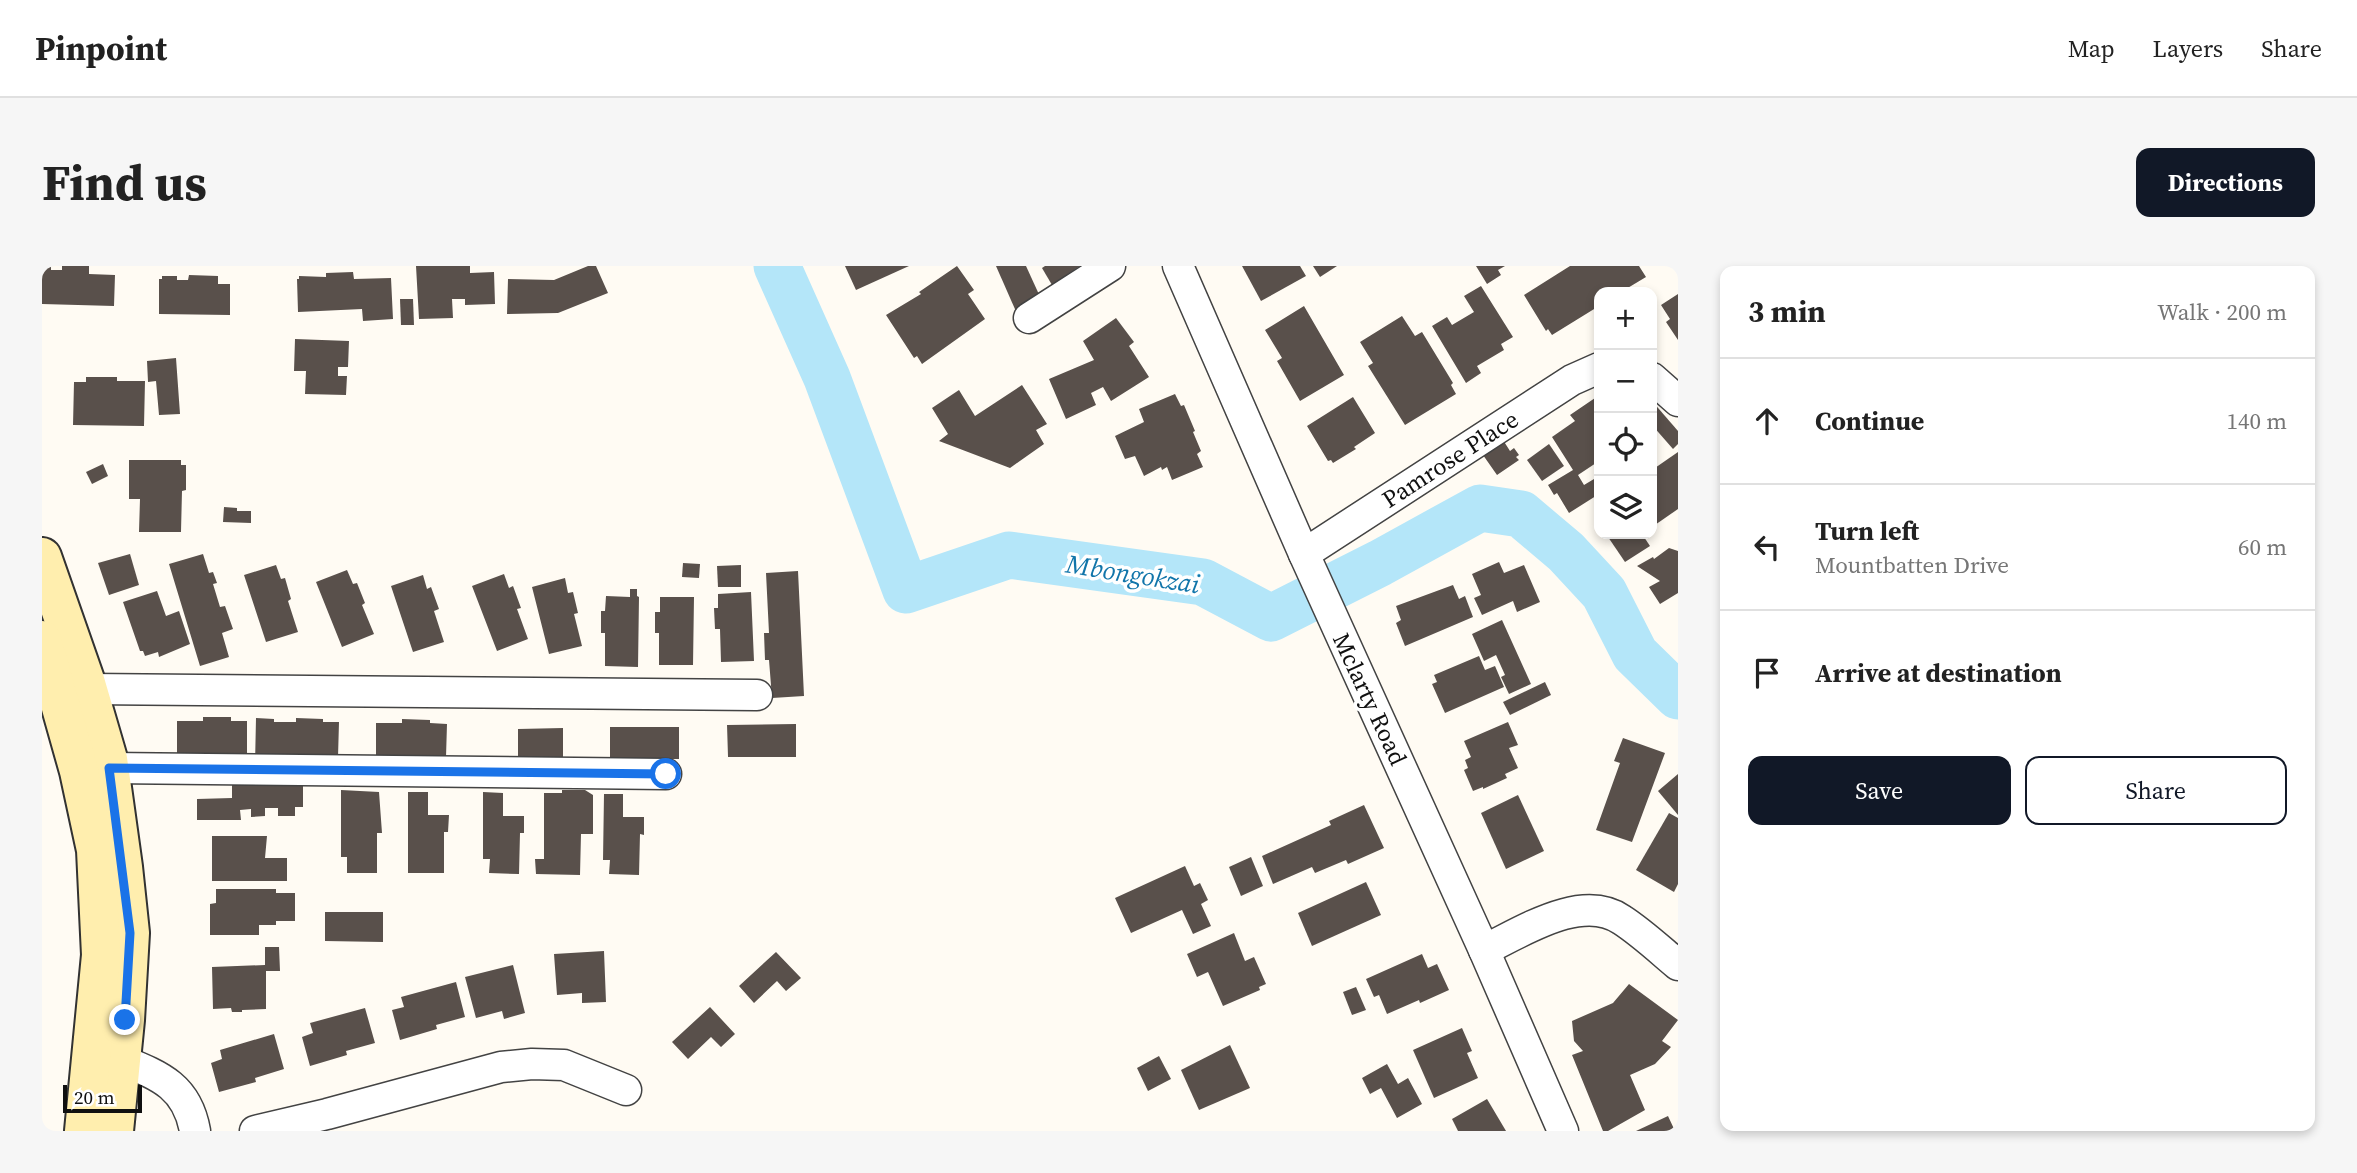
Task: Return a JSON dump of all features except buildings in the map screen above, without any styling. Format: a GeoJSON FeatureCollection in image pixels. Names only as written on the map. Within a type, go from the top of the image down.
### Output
{"type":"FeatureCollection","features":[{"type":"Feature","properties":{"kind":"main road"},"geometry":{"type":"LineString","coordinates":[[42,557],[88,689],[109,768],[130,933],[114,1131]]}},
{"type":"Feature","properties":{"kind":"main road"},"geometry":{"type":"LineString","coordinates":[[42,640],[79,771],[96,850],[101,955],[84,1131]]}},
{"type":"Feature","properties":{"kind":"street"},"geometry":{"type":"LineString","coordinates":[[1029,318],[1110,266]]}},
{"type":"Feature","properties":{"kind":"street","name":"Mclarty Road"},"geometry":{"type":"LineString","coordinates":[[1178,266],[1308,565],[1485,950],[1563,1131]]}},
{"type":"Feature","properties":{"kind":"street","name":"Pamrose Place"},"geometry":{"type":"LineString","coordinates":[[1308,565],[1572,380],[1594,370]]}},
{"type":"Feature","properties":{"kind":"street"},"geometry":{"type":"LineString","coordinates":[[1657,383],[1678,401]]}},
{"type":"Feature","properties":{"kind":"street"},"geometry":{"type":"LineString","coordinates":[[88,689],[757,695]]}},
{"type":"Feature","properties":{"kind":"street"},"geometry":{"type":"LineString","coordinates":[[109,768],[666,774]]}},
{"type":"Feature","properties":{"kind":"street"},"geometry":{"type":"LineString","coordinates":[[1485,950],[1562,914],[1590,909],[1620,918],[1678,965]]}},
{"type":"Feature","properties":{"kind":"street"},"geometry":{"type":"LineString","coordinates":[[121,1060],[158,1076],[180,1092],[192,1116],[195,1131]]}},
{"type":"Feature","properties":{"kind":"street"},"geometry":{"type":"LineString","coordinates":[[255,1131],[501,1067],[564,1065],[626,1090]]}},
{"type":"Feature","properties":{"kind":"waterway","name":"Mbongokzai"},"geometry":{"type":"LineString","coordinates":[[777,266],[827,378],[906,590],[1009,555],[1203,582],[1271,618],[1480,508],[1521,514],[1566,552],[1604,593],[1635,654],[1678,696]]}},
{"type":"Feature","properties":{"kind":"route"},"geometry":{"type":"LineString","coordinates":[[125,1020],[130,933],[109,768],[666,774]]}}]}
